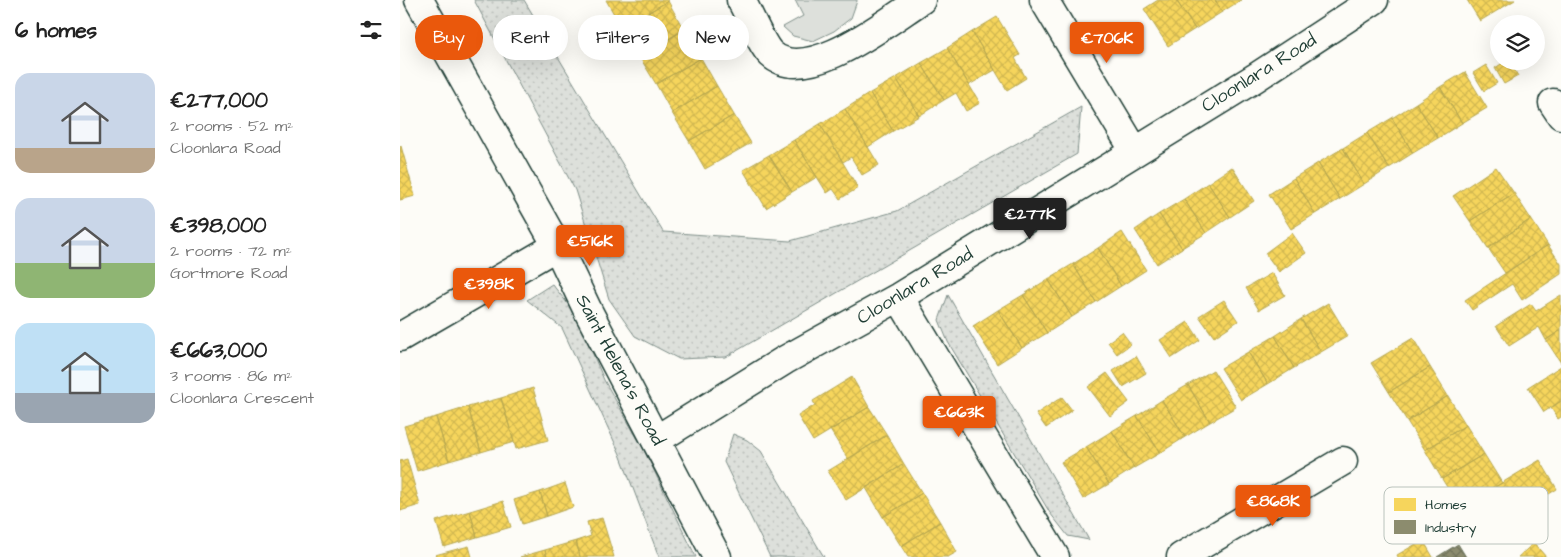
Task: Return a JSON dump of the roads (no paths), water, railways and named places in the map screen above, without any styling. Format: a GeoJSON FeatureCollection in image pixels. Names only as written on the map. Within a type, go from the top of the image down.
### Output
{"type":"FeatureCollection","features":[{"type":"Feature","properties":{"kind":"street","name":"Saint Helena's Road"},"geometry":{"type":"LineString","coordinates":[[419,0],[557,246],[589,313],[717,557]]}},
{"type":"Feature","properties":{"kind":"street"},"geometry":{"type":"LineString","coordinates":[[741,0],[770,53],[784,61],[803,64],[834,55],[890,8],[921,0]]}},
{"type":"Feature","properties":{"kind":"street"},"geometry":{"type":"LineString","coordinates":[[1044,0],[1134,150]]}},
{"type":"Feature","properties":{"kind":"street","name":"Cloonlara Road"},"geometry":{"type":"LineString","coordinates":[[656,440],[785,360],[899,297],[1134,150],[1255,78],[1374,0]]}},
{"type":"Feature","properties":{"kind":"street"},"geometry":{"type":"LineString","coordinates":[[400,337],[557,246]]}},
{"type":"Feature","properties":{"kind":"street"},"geometry":{"type":"LineString","coordinates":[[899,297],[1055,557]]}},
{"type":"Feature","properties":{"kind":"street"},"geometry":{"type":"LineString","coordinates":[[1181,557],[1343,461]]}}]}
